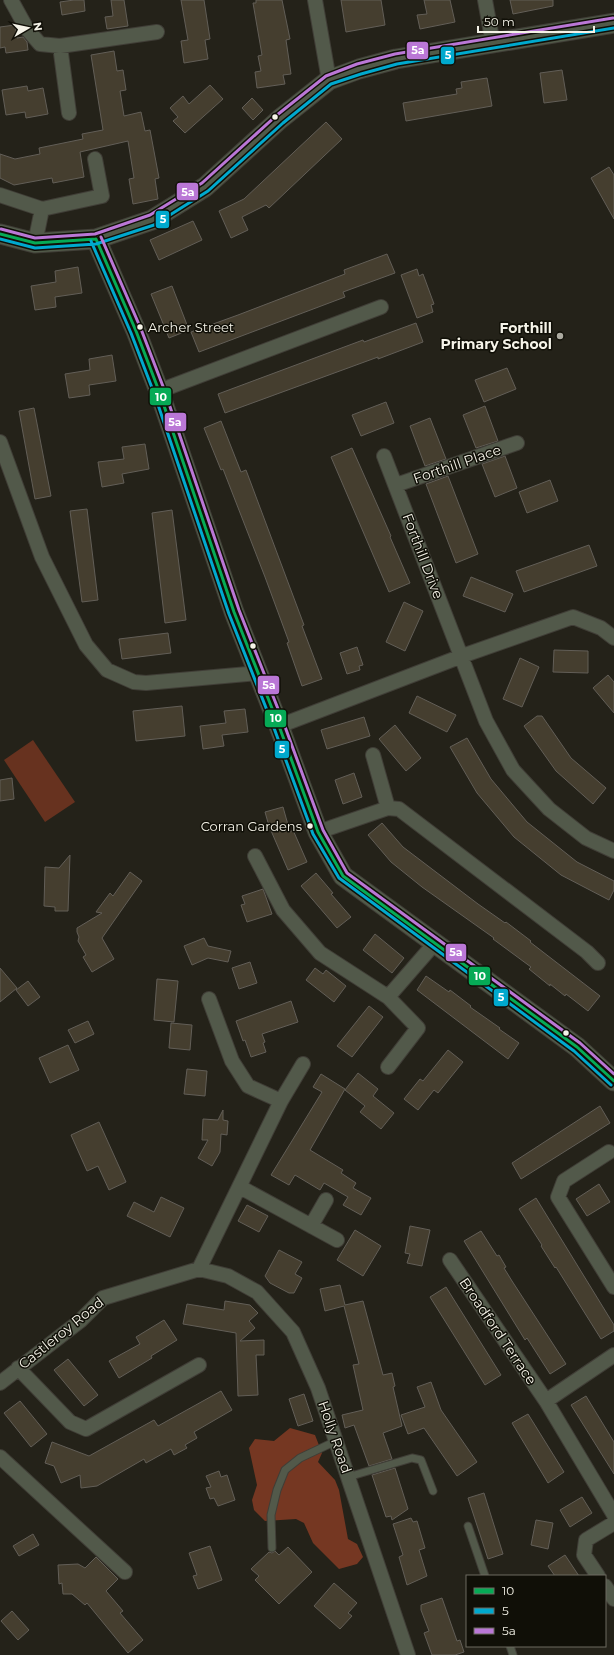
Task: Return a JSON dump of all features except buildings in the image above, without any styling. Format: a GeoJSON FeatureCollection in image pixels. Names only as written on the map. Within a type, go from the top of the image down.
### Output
{"type":"FeatureCollection","features":[{"type":"Feature","properties":{"kind":"street"},"geometry":{"type":"LineString","coordinates":[[11,0],[27,29],[40,44],[60,46],[157,32]]}},
{"type":"Feature","properties":{"kind":"street"},"geometry":{"type":"LineString","coordinates":[[316,0],[329,80]]}},
{"type":"Feature","properties":{"kind":"street"},"geometry":{"type":"LineString","coordinates":[[485,0],[493,44]]}},
{"type":"Feature","properties":{"kind":"street"},"geometry":{"type":"LineString","coordinates":[[0,234],[35,243],[96,239],[152,220],[205,187],[280,119],[329,80],[358,69],[396,59],[614,23]]}},
{"type":"Feature","properties":{"kind":"street"},"geometry":{"type":"LineString","coordinates":[[60,46],[69,113]]}},
{"type":"Feature","properties":{"kind":"street"},"geometry":{"type":"LineString","coordinates":[[0,195],[42,210],[102,196],[96,159]]}},
{"type":"Feature","properties":{"kind":"street"},"geometry":{"type":"LineString","coordinates":[[35,243],[42,210]]}},
{"type":"Feature","properties":{"kind":"street"},"geometry":{"type":"LineString","coordinates":[[96,239],[136,331],[159,390],[234,612],[318,832],[344,876],[577,1047],[614,1081]]}},
{"type":"Feature","properties":{"kind":"street"},"geometry":{"type":"LineString","coordinates":[[159,390],[381,307]]}},
{"type":"Feature","properties":{"kind":"street"},"geometry":{"type":"LineString","coordinates":[[0,442],[42,557],[86,645],[107,670],[134,682],[146,683],[258,673]]}},
{"type":"Feature","properties":{"kind":"street","name":"Forthill Place"},"geometry":{"type":"LineString","coordinates":[[396,484],[517,443]]}},
{"type":"Feature","properties":{"kind":"street","name":"Forthill Drive"},"geometry":{"type":"LineString","coordinates":[[384,456],[486,721],[513,770],[549,809],[586,838],[614,852]]}},
{"type":"Feature","properties":{"kind":"street"},"geometry":{"type":"LineString","coordinates":[[278,726],[462,656],[573,617],[601,628],[614,638]]}},
{"type":"Feature","properties":{"kind":"street"},"geometry":{"type":"LineString","coordinates":[[373,755],[388,808]]}},
{"type":"Feature","properties":{"kind":"street"},"geometry":{"type":"LineString","coordinates":[[318,832],[388,808],[399,809],[587,952],[598,963]]}},
{"type":"Feature","properties":{"kind":"street"},"geometry":{"type":"LineString","coordinates":[[255,856],[283,910],[320,953],[367,985],[388,997],[418,1028],[388,1067]]}},
{"type":"Feature","properties":{"kind":"street"},"geometry":{"type":"LineString","coordinates":[[388,997],[435,944]]}},
{"type":"Feature","properties":{"kind":"street"},"geometry":{"type":"LineString","coordinates":[[209,999],[232,1061],[248,1086],[281,1101]]}},
{"type":"Feature","properties":{"kind":"street"},"geometry":{"type":"LineString","coordinates":[[199,1269],[281,1101],[302,1064]]}},
{"type":"Feature","properties":{"kind":"street"},"geometry":{"type":"LineString","coordinates":[[609,1152],[564,1181],[558,1197],[614,1287]]}},
{"type":"Feature","properties":{"kind":"street"},"geometry":{"type":"LineString","coordinates":[[240,1187],[337,1240]]}},
{"type":"Feature","properties":{"kind":"street"},"geometry":{"type":"LineString","coordinates":[[311,1226],[326,1200]]}},
{"type":"Feature","properties":{"kind":"street","name":"Broadford Terrace"},"geometry":{"type":"LineString","coordinates":[[450,1260],[546,1402],[614,1515]]}},
{"type":"Feature","properties":{"kind":"street","name":"Castleroy Road"},"geometry":{"type":"LineString","coordinates":[[0,1383],[80,1321],[102,1298],[199,1269]]}},
{"type":"Feature","properties":{"kind":"street","name":"Holly Road"},"geometry":{"type":"LineString","coordinates":[[199,1269],[228,1276],[257,1292],[293,1332],[318,1388],[408,1655]]}},
{"type":"Feature","properties":{"kind":"street"},"geometry":{"type":"LineString","coordinates":[[546,1402],[614,1355]]}},
{"type":"Feature","properties":{"kind":"street"},"geometry":{"type":"LineString","coordinates":[[18,1368],[70,1422],[86,1429],[199,1365]]}},
{"type":"Feature","properties":{"kind":"street"},"geometry":{"type":"LineString","coordinates":[[0,1457],[125,1572]]}},
{"type":"Feature","properties":{"kind":"street"},"geometry":{"type":"LineString","coordinates":[[597,1575],[584,1555],[586,1540],[614,1523]]}},
{"type":"Feature","properties":{"kind":"street"},"geometry":{"type":"LineString","coordinates":[[606,1587],[614,1599]]}},
{"type":"Feature","properties":{"kind":"lane"},"geometry":{"type":"LineString","coordinates":[[272,1548],[271,1515],[277,1490],[285,1470],[300,1458],[336,1441]]}},
{"type":"Feature","properties":{"kind":"lane"},"geometry":{"type":"LineString","coordinates":[[348,1477],[412,1458],[421,1460],[433,1491]]}},
{"type":"Feature","properties":{"kind":"lane"},"geometry":{"type":"LineString","coordinates":[[468,1526],[486,1575]]}},
{"type":"Feature","properties":{"kind":"shaded area"},"geometry":{"type":"Polygon","coordinates":[[[33,740],[75,802],[45,822],[4,760],[33,740]]]}},
{"type":"Feature","properties":{"kind":"shaded area"},"geometry":{"type":"Polygon","coordinates":[[[290,1428],[315,1435],[322,1453],[318,1462],[335,1480],[339,1490],[348,1539],[357,1544],[363,1557],[357,1564],[339,1569],[313,1543],[304,1523],[296,1519],[265,1521],[254,1510],[252,1500],[257,1485],[249,1448],[255,1439],[274,1441],[290,1428]]]}},
{"type":"Feature","properties":{"kind":"transit line","name":"5a"},"geometry":{"type":"LineString","coordinates":[[1,229],[35,238],[95,234],[150,215],[202,183],[277,115],[326,76],[357,64],[395,54],[613,18]]}},
{"type":"Feature","properties":{"kind":"transit line","name":"5"},"geometry":{"type":"LineString","coordinates":[[0,239],[35,248],[96,244],[154,225],[208,191],[283,123],[331,84],[397,64],[614,28]]}},
{"type":"Feature","properties":{"kind":"transit line","name":"10"},"geometry":{"type":"LineString","coordinates":[[0,234],[35,243],[96,239]]}},
{"type":"Feature","properties":{"kind":"transit line","name":"5a"},"geometry":{"type":"LineString","coordinates":[[101,237],[141,329],[164,389],[239,610],[284,724],[323,830],[347,873],[580,1043],[614,1074]]}},
{"type":"Feature","properties":{"kind":"transit line","name":"10"},"geometry":{"type":"LineString","coordinates":[[96,239],[136,331],[159,391],[234,612],[279,726],[318,832],[343,876],[577,1047],[614,1081]]}},
{"type":"Feature","properties":{"kind":"transit line","name":"5"},"geometry":{"type":"LineString","coordinates":[[91,241],[131,333],[154,393],[229,614],[274,728],[313,834],[339,878],[574,1051],[611,1085]]}},
{"type":"Feature","properties":{"kind":"place","name":"Archer Street"},"geometry":{"type":"Point","coordinates":[140,327]}},
{"type":"Feature","properties":{"kind":"place","name":"Forthill Primary School"},"geometry":{"type":"Point","coordinates":[560,336]}},
{"type":"Feature","properties":{"kind":"place","name":"Corran Gardens"},"geometry":{"type":"Point","coordinates":[310,826]}}]}
